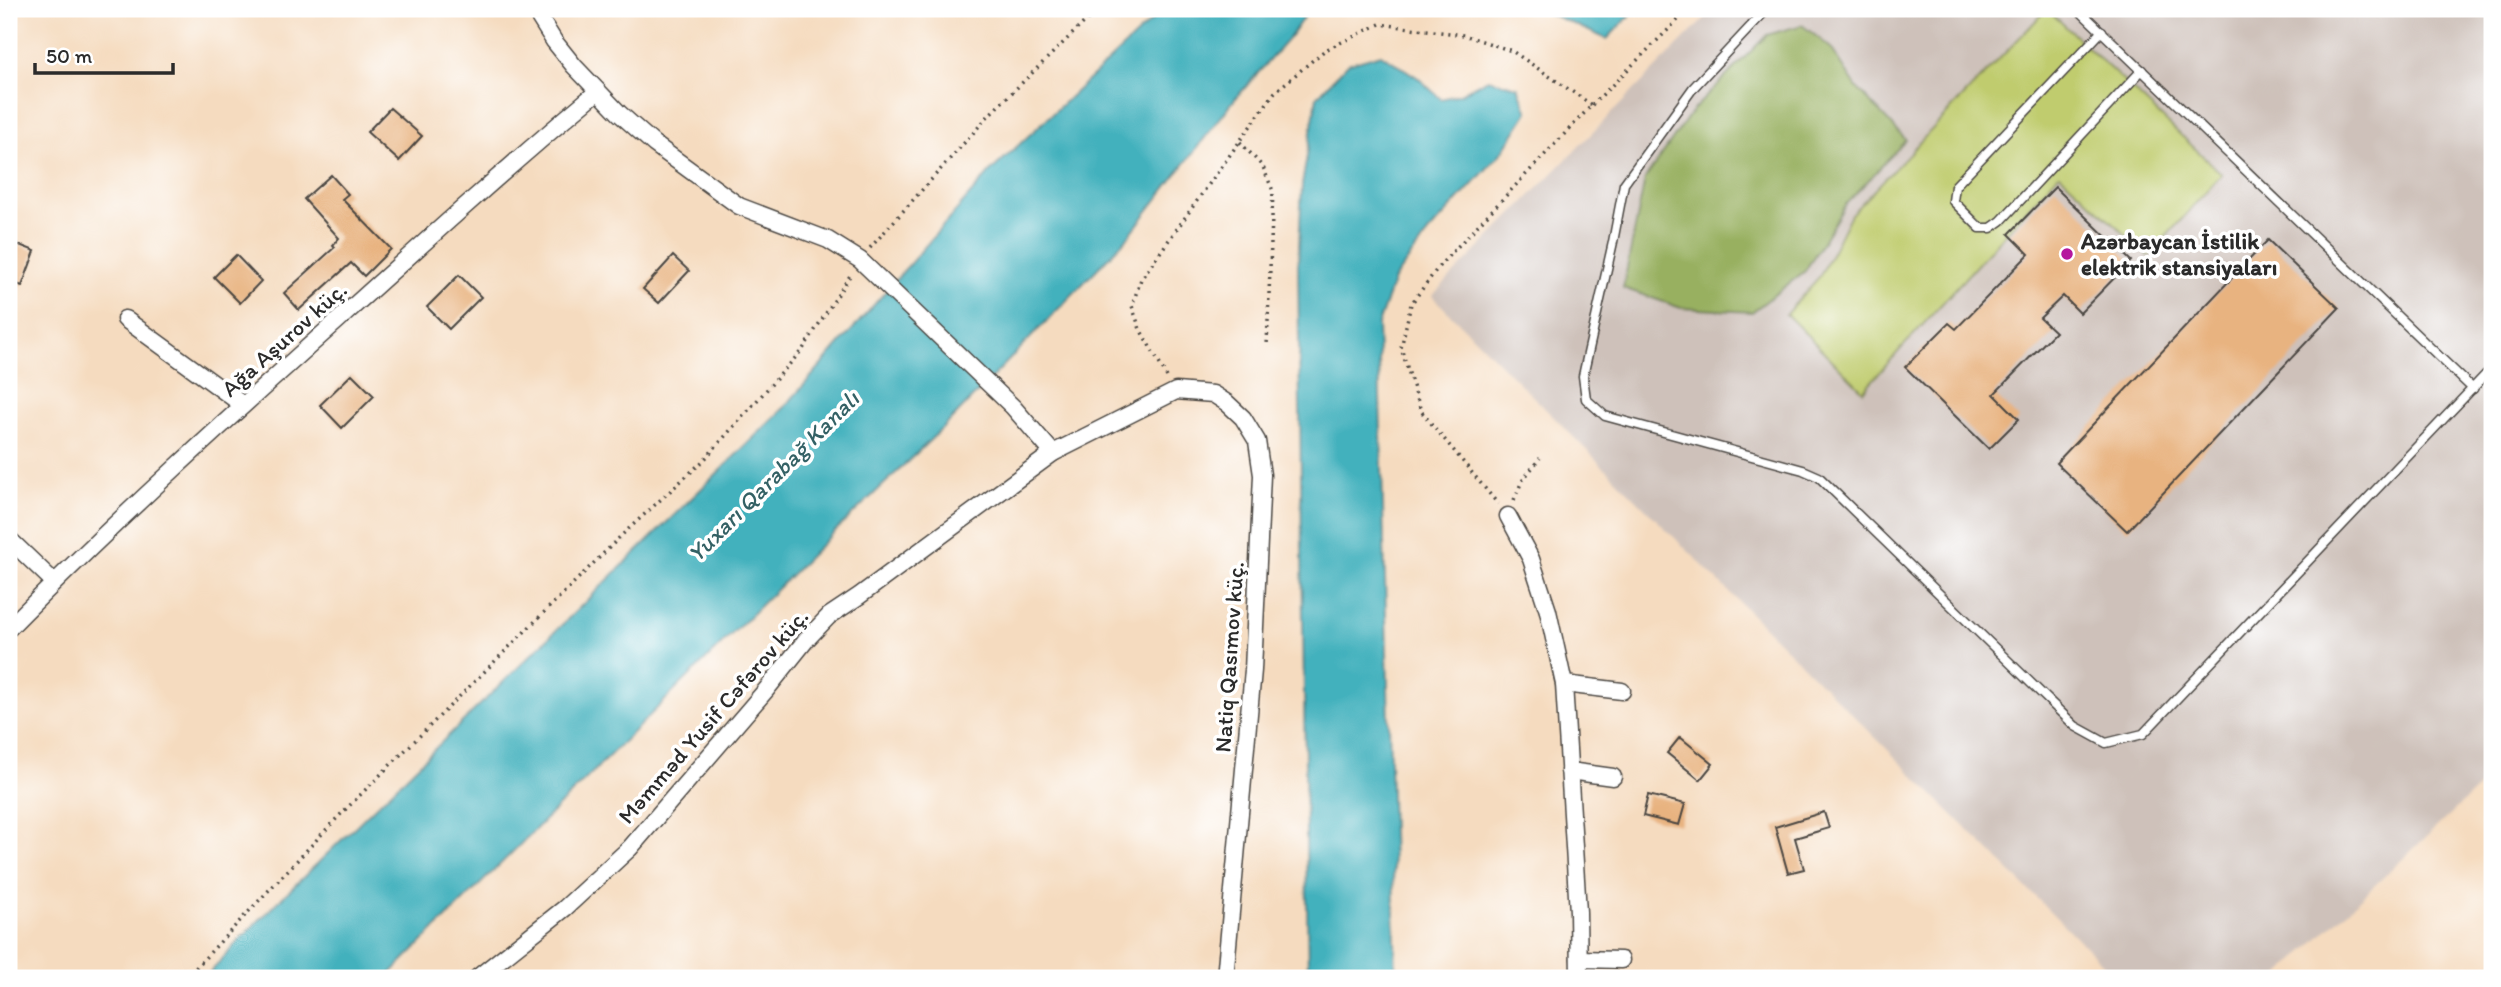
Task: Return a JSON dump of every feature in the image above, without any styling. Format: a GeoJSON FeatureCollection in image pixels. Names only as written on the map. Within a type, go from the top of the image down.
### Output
{"type":"FeatureCollection","features":[{"type":"Feature","properties":{"kind":"street"},"geometry":{"type":"LineString","coordinates":[[534,9],[554,41],[597,92],[654,144],[739,206],[828,240],[860,260],[1013,407],[1052,453]]}},
{"type":"Feature","properties":{"kind":"street","name":"Ağa Aşurov küç."},"geometry":{"type":"LineString","coordinates":[[9,628],[54,582],[243,405],[528,150],[597,92]]}},
{"type":"Feature","properties":{"kind":"street"},"geometry":{"type":"LineString","coordinates":[[125,319],[243,405]]}},
{"type":"Feature","properties":{"kind":"street","name":"Məmməd Yusif Cəfərov küç."},"geometry":{"type":"LineString","coordinates":[[477,978],[574,900],[630,848],[829,616],[1052,453],[1176,391]]}},
{"type":"Feature","properties":{"kind":"street","name":"Natiq Qasımov küç."},"geometry":{"type":"LineString","coordinates":[[1176,391],[1213,394],[1243,418],[1257,441],[1262,475],[1253,670],[1225,978]]}},
{"type":"Feature","properties":{"kind":"street"},"geometry":{"type":"LineString","coordinates":[[1508,516],[1531,559],[1548,611],[1564,684],[1578,912],[1579,978]]}},
{"type":"Feature","properties":{"kind":"street"},"geometry":{"type":"LineString","coordinates":[[9,539],[54,582]]}},
{"type":"Feature","properties":{"kind":"street"},"geometry":{"type":"LineString","coordinates":[[1564,684],[1622,691]]}},
{"type":"Feature","properties":{"kind":"street"},"geometry":{"type":"LineString","coordinates":[[1569,771],[1613,777]]}},
{"type":"Feature","properties":{"kind":"street"},"geometry":{"type":"LineString","coordinates":[[1579,959],[1621,960]]}},
{"type":"Feature","properties":{"kind":"lane"},"geometry":{"type":"LineString","coordinates":[[1767,9],[1693,88],[1624,184],[1614,242],[1583,376],[1586,399],[1605,416],[1803,470],[1819,477],[2075,726],[2106,743],[2143,734],[2492,368]]}},
{"type":"Feature","properties":{"kind":"lane"},"geometry":{"type":"LineString","coordinates":[[2078,9],[2473,389]]}},
{"type":"Feature","properties":{"kind":"lane"},"geometry":{"type":"LineString","coordinates":[[2102,31],[1955,186],[1953,201],[1965,215],[1980,228],[1991,228],[2001,221],[2142,71]]}},
{"type":"Feature","properties":{"kind":"path"},"geometry":{"type":"LineString","coordinates":[[186,978],[358,796],[623,534],[703,461],[803,349],[860,260],[991,113],[1098,9]]}},
{"type":"Feature","properties":{"kind":"path"},"geometry":{"type":"LineString","coordinates":[[1540,458],[1522,481],[1508,516],[1421,411],[1401,348],[1411,304],[1440,265],[1592,105],[1689,9]]}},
{"type":"Feature","properties":{"kind":"path"},"geometry":{"type":"LineString","coordinates":[[1176,391],[1140,330],[1132,306],[1141,279],[1275,92],[1325,50],[1380,24],[1464,35],[1511,51],[1592,105]]}},
{"type":"Feature","properties":{"kind":"path"},"geometry":{"type":"LineString","coordinates":[[1240,142],[1263,167],[1273,191],[1267,346]]}},
{"type":"Feature","properties":{"kind":"shaded area","name":"Azərbaycan İstilik elektrik stansiyaları"},"geometry":{"type":"Polygon","coordinates":[[[1714,9],[2492,9],[2492,775],[2276,978],[2117,978],[1432,296],[1714,9]]]}},
{"type":"Feature","properties":{"kind":"green space"},"geometry":{"type":"Polygon","coordinates":[[[2047,9],[2222,174],[2149,256],[2059,174],[1863,391],[1786,314],[1820,276],[1851,214],[2047,9]]]}},
{"type":"Feature","properties":{"kind":"green space"},"geometry":{"type":"Polygon","coordinates":[[[1802,25],[1831,48],[1857,88],[1906,140],[1845,205],[1805,271],[1752,312],[1681,308],[1623,288],[1645,179],[1693,110],[1767,35],[1802,25]]]}},
{"type":"Feature","properties":{"kind":"water","name":"Yuxarı Qarabağ Kanalı"},"geometry":{"type":"Polygon","coordinates":[[[1164,9],[1309,9],[1290,37],[1235,99],[1127,238],[948,423],[830,536],[386,978],[205,978],[241,938],[783,409],[990,172],[1164,9]]]}},
{"type":"Feature","properties":{"kind":"water"},"geometry":{"type":"Polygon","coordinates":[[[1539,9],[1636,9],[1607,39],[1539,9]]]}},
{"type":"Feature","properties":{"kind":"water"},"geometry":{"type":"Polygon","coordinates":[[[1381,54],[1417,77],[1441,99],[1460,94],[1488,79],[1518,87],[1528,112],[1503,151],[1429,232],[1394,279],[1378,324],[1396,978],[1308,978],[1298,266],[1302,185],[1317,97],[1347,64],[1381,54]]]}},
{"type":"Feature","properties":{"kind":"building"},"geometry":{"type":"Polygon","coordinates":[[[390,108],[422,136],[399,161],[367,132],[390,108]]]}},
{"type":"Feature","properties":{"kind":"building"},"geometry":{"type":"Polygon","coordinates":[[[331,175],[348,194],[342,199],[391,249],[364,276],[351,263],[299,310],[284,293],[335,247],[333,245],[339,238],[304,199],[331,175]]]}},
{"type":"Feature","properties":{"kind":"building"},"geometry":{"type":"Polygon","coordinates":[[[2055,187],[2131,261],[2080,313],[2063,296],[2040,318],[2055,332],[1994,394],[2019,419],[1989,449],[1905,367],[1949,323],[1956,329],[2029,254],[2009,234],[2055,187]]]}},
{"type":"Feature","properties":{"kind":"building"},"geometry":{"type":"Polygon","coordinates":[[[2268,240],[2339,308],[2127,531],[2056,463],[2268,240]]]}},
{"type":"Feature","properties":{"kind":"building"},"geometry":{"type":"Polygon","coordinates":[[[9,241],[35,251],[22,286],[9,281],[9,241]]]}},
{"type":"Feature","properties":{"kind":"building"},"geometry":{"type":"Polygon","coordinates":[[[236,255],[261,281],[240,303],[214,277],[236,255]]]}},
{"type":"Feature","properties":{"kind":"building"},"geometry":{"type":"Polygon","coordinates":[[[673,256],[689,271],[659,303],[643,289],[673,256]]]}},
{"type":"Feature","properties":{"kind":"building"},"geometry":{"type":"Polygon","coordinates":[[[459,275],[481,297],[449,329],[427,307],[459,275]]]}},
{"type":"Feature","properties":{"kind":"building"},"geometry":{"type":"Polygon","coordinates":[[[352,374],[374,396],[342,428],[320,405],[352,374]]]}},
{"type":"Feature","properties":{"kind":"building"},"geometry":{"type":"Polygon","coordinates":[[[1680,737],[1713,764],[1700,780],[1667,753],[1680,737]]]}},
{"type":"Feature","properties":{"kind":"building"},"geometry":{"type":"Polygon","coordinates":[[[1648,795],[1685,804],[1679,825],[1643,816],[1648,795]]]}},
{"type":"Feature","properties":{"kind":"building"},"geometry":{"type":"Polygon","coordinates":[[[1824,812],[1829,828],[1795,838],[1804,869],[1788,873],[1775,827],[1824,812]]]}},
{"type":"Feature","properties":{"kind":"place","name":"Azərbaycan İstilik elektrik stansiyaları"},"geometry":{"type":"Point","coordinates":[2067,254]}}]}
